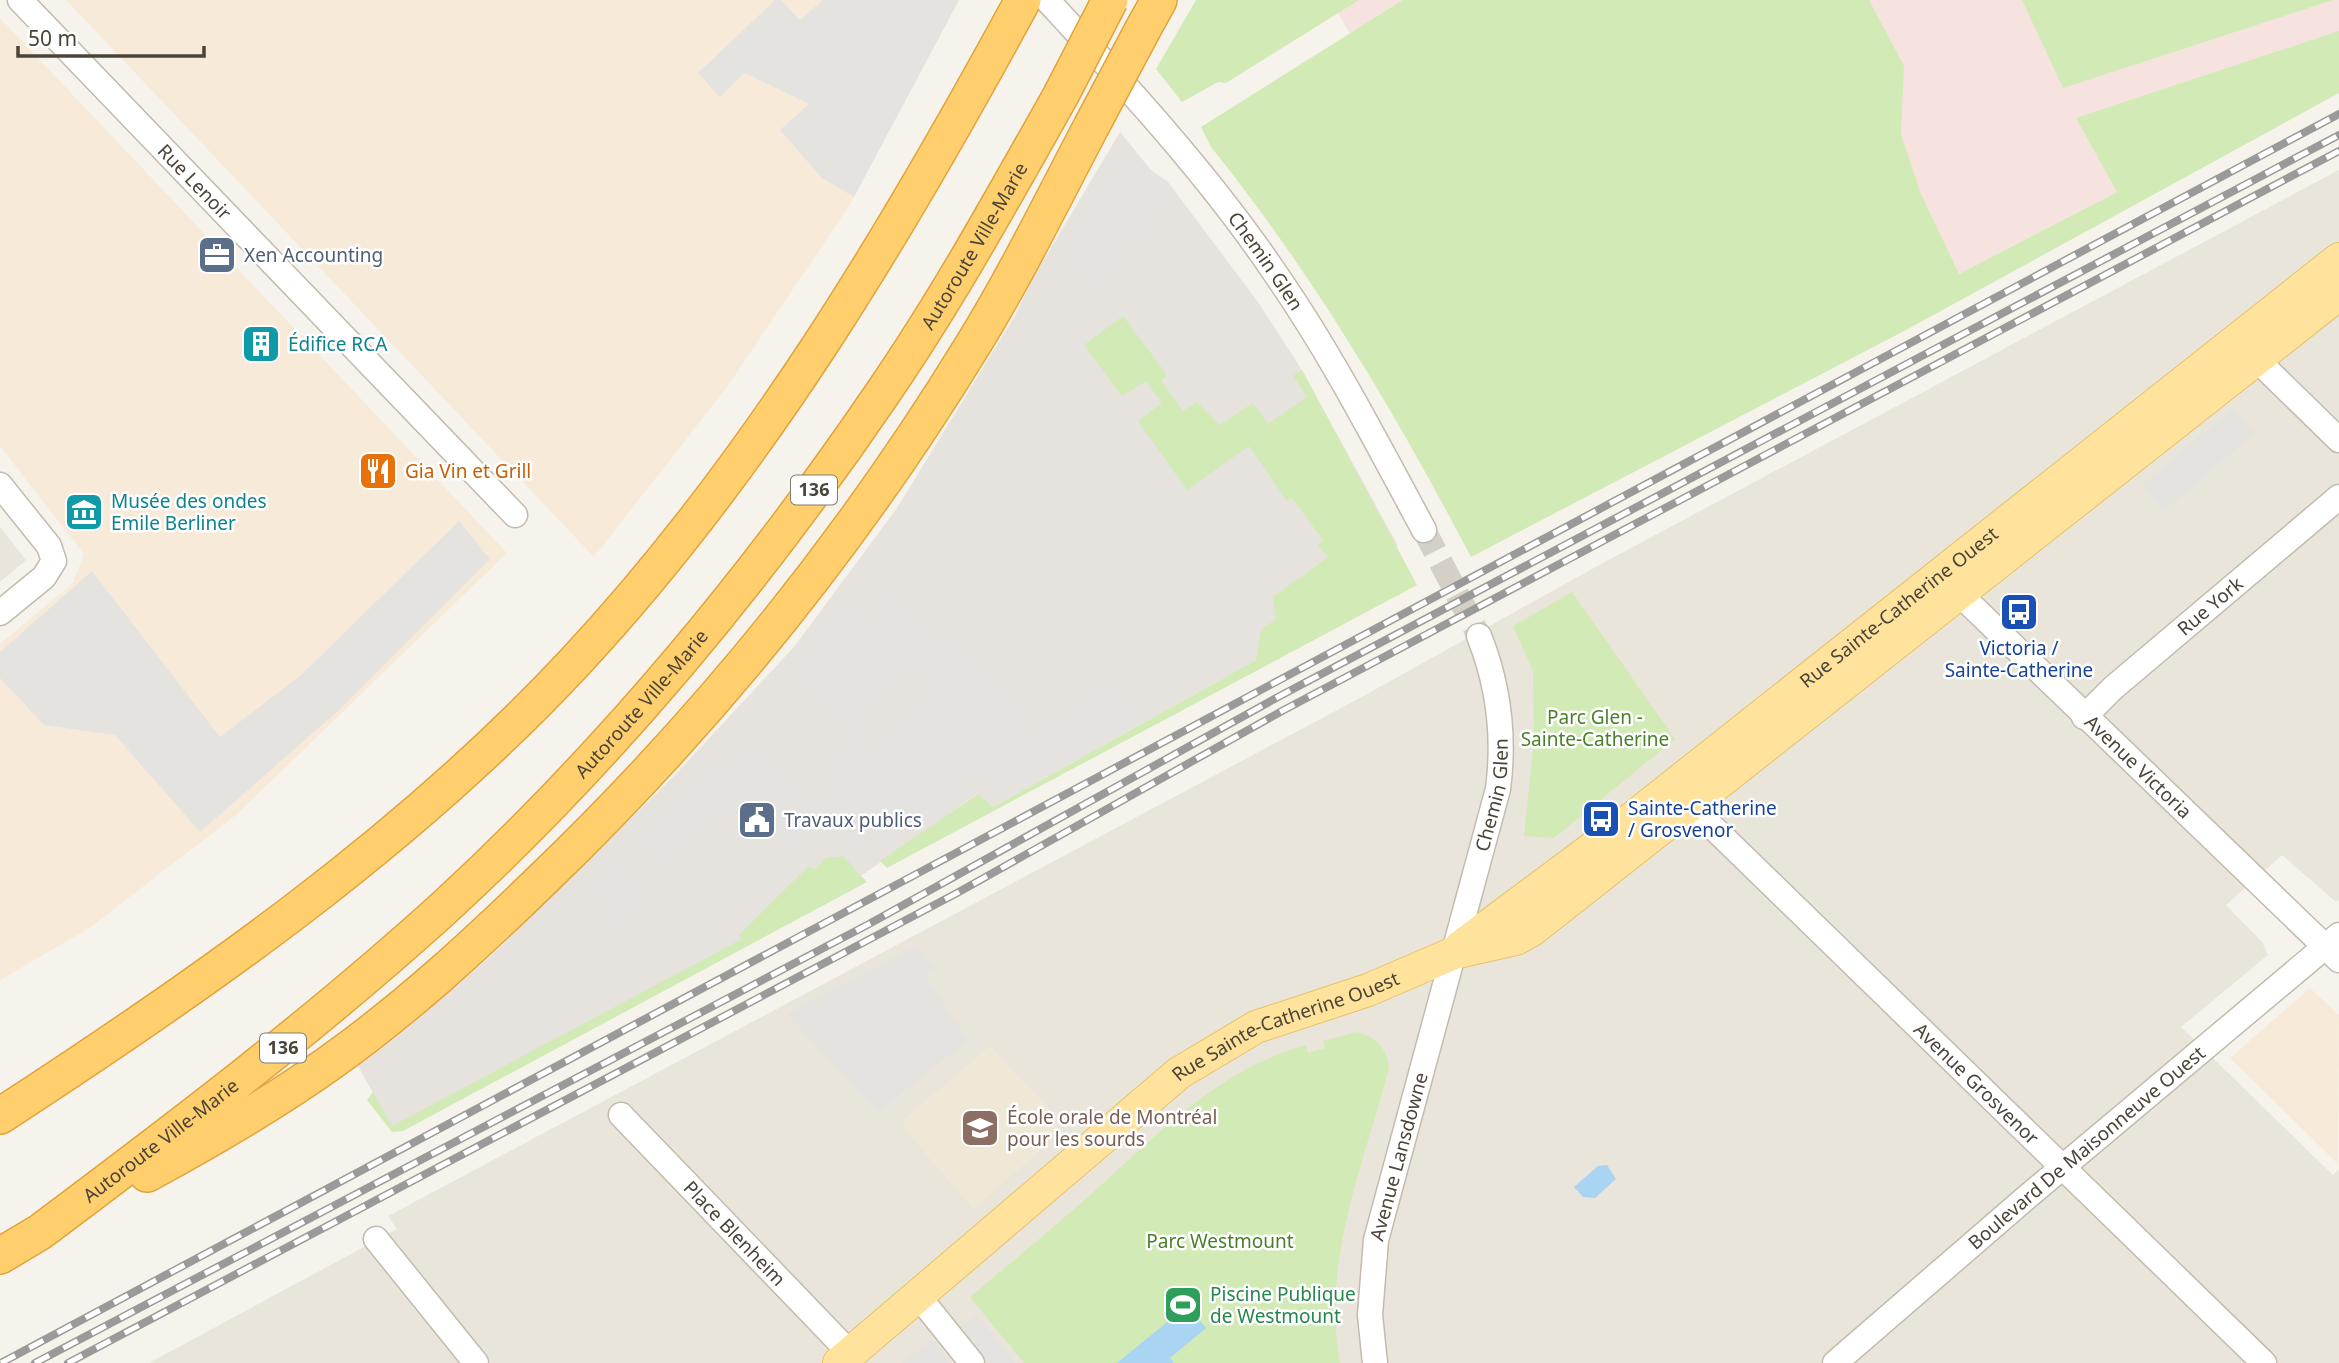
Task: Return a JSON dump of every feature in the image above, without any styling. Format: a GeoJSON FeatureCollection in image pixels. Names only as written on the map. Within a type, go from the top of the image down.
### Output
{"type":"FeatureCollection","features":[{"type":"Feature","properties":{"kind":"highway"},"geometry":{"type":"LineString","coordinates":[[0,1116],[106,1046],[339,876],[456,776],[573,664],[701,510],[793,384],[911,200],[1023,0]]}},
{"type":"Feature","properties":{"kind":"highway","name":"Autoroute Ville-Marie"},"geometry":{"type":"LineString","coordinates":[[0,1256],[40,1232],[297,1037],[447,904],[608,740],[752,571],[876,403],[972,254],[1061,95],[1110,0]]}},
{"type":"Feature","properties":{"kind":"highway"},"geometry":{"type":"LineString","coordinates":[[40,1232],[199,1146],[332,1061],[427,986],[514,908],[594,829],[722,690],[825,560],[971,349],[1151,15]]}},
{"type":"Feature","properties":{"kind":"main road","name":"Rue Sainte-Catherine Ouest"},"geometry":{"type":"LineString","coordinates":[[845,1358],[1179,1073],[1210,1052],[1256,1027],[1368,990],[1454,953],[1516,939],[1532,930],[1689,804],[1948,583],[2339,259]]}},
{"type":"Feature","properties":{"kind":"main road","name":"Rue Sainte-Catherine Ouest"},"geometry":{"type":"LineString","coordinates":[[1454,953],[2339,294]]}},
{"type":"Feature","properties":{"kind":"street","name":"Rue Lenoir"},"geometry":{"type":"LineString","coordinates":[[20,0],[515,515]]}},
{"type":"Feature","properties":{"kind":"street","name":"Chemin Glen"},"geometry":{"type":"LineString","coordinates":[[1047,0],[1168,135],[1276,273],[1326,351],[1424,530]]}},
{"type":"Feature","properties":{"kind":"street"},"geometry":{"type":"LineString","coordinates":[[2255,358],[2339,440]]}},
{"type":"Feature","properties":{"kind":"street"},"geometry":{"type":"LineString","coordinates":[[0,485],[49,546],[54,561],[44,577],[0,613]]}},
{"type":"Feature","properties":{"kind":"street","name":"Rue York"},"geometry":{"type":"LineString","coordinates":[[2084,717],[2339,497]]}},
{"type":"Feature","properties":{"kind":"street","name":"Avenue Victoria"},"geometry":{"type":"LineString","coordinates":[[1948,583],[2084,717],[2334,947]]}},
{"type":"Feature","properties":{"kind":"street","name":"Chemin Glen"},"geometry":{"type":"LineString","coordinates":[[1454,953],[1491,824],[1501,769],[1497,693],[1479,636]]}},
{"type":"Feature","properties":{"kind":"street","name":"Avenue Grosvenor"},"geometry":{"type":"LineString","coordinates":[[1689,804],[2264,1363]]}},
{"type":"Feature","properties":{"kind":"street","name":"Boulevard De Maisonneuve Ouest"},"geometry":{"type":"LineString","coordinates":[[1835,1363],[2063,1168],[2334,947]]}},
{"type":"Feature","properties":{"kind":"street","name":"Avenue Lansdowne"},"geometry":{"type":"LineString","coordinates":[[1375,1363],[1370,1315],[1376,1240],[1454,953]]}},
{"type":"Feature","properties":{"kind":"street","name":"Place Blenheim"},"geometry":{"type":"LineString","coordinates":[[621,1115],[845,1358]]}},
{"type":"Feature","properties":{"kind":"street"},"geometry":{"type":"LineString","coordinates":[[376,1239],[476,1363]]}},
{"type":"Feature","properties":{"kind":"street"},"geometry":{"type":"LineString","coordinates":[[919,1297],[972,1363]]}},
{"type":"Feature","properties":{"kind":"shaded area"},"geometry":{"type":"Polygon","coordinates":[[[66,0],[959,0],[849,206],[727,387],[594,557],[66,0]]]}},
{"type":"Feature","properties":{"kind":"shaded area"},"geometry":{"type":"Polygon","coordinates":[[[775,0],[781,0],[800,20],[823,0],[959,0],[854,197],[822,178],[780,130],[809,104],[745,73],[720,97],[698,73],[775,0]]]}},
{"type":"Feature","properties":{"kind":"shaded area"},"geometry":{"type":"Polygon","coordinates":[[[1331,0],[2339,0],[2339,76],[1959,274],[1414,149],[1331,0]]]}},
{"type":"Feature","properties":{"kind":"shaded area"},"geometry":{"type":"Polygon","coordinates":[[[0,18],[507,553],[236,815],[88,929],[0,980],[0,644],[73,583],[84,554],[0,446],[0,18]]]}},
{"type":"Feature","properties":{"kind":"shaded area"},"geometry":{"type":"Polygon","coordinates":[[[1120,132],[1151,170],[1168,182],[1258,302],[1302,370],[1398,546],[1281,646],[993,807],[977,794],[861,876],[392,1127],[358,1066],[398,1036],[491,956],[672,778],[794,647],[897,508],[1016,314],[1033,278],[1120,132]]]}},
{"type":"Feature","properties":{"kind":"shaded area"},"geometry":{"type":"Polygon","coordinates":[[[1110,155],[1125,173],[1139,163],[1164,192],[1148,204],[1145,228],[1114,250],[1122,264],[1098,282],[1071,246],[1087,234],[1070,222],[1110,155]]]}},
{"type":"Feature","properties":{"kind":"shaded area"},"geometry":{"type":"Polygon","coordinates":[[[2339,170],[2339,900],[2336,902],[2282,855],[2226,905],[2262,942],[2268,955],[2181,1027],[2333,1175],[2339,1169],[2339,1363],[149,1363],[397,1229],[388,1216],[1358,699],[1612,558],[2339,170]]]}},
{"type":"Feature","properties":{"kind":"shaded area"},"geometry":{"type":"Polygon","coordinates":[[[2233,408],[2254,433],[2164,511],[2142,485],[2233,408]]]}},
{"type":"Feature","properties":{"kind":"shaded area"},"geometry":{"type":"Polygon","coordinates":[[[459,521],[490,559],[338,711],[200,832],[115,735],[44,725],[0,678],[0,652],[92,571],[220,737],[300,676],[459,521]]]}},
{"type":"Feature","properties":{"kind":"shaded area"},"geometry":{"type":"Polygon","coordinates":[[[0,527],[26,560],[0,582],[0,527]]]}},
{"type":"Feature","properties":{"kind":"shaded area"},"geometry":{"type":"Polygon","coordinates":[[[890,599],[1024,713],[1005,739],[1020,751],[1104,691],[1124,705],[1138,722],[1007,795],[987,776],[916,836],[910,819],[888,842],[824,767],[851,742],[870,764],[936,684],[907,660],[853,728],[795,675],[844,611],[868,628],[890,599]]]}},
{"type":"Feature","properties":{"kind":"shaded area"},"geometry":{"type":"Polygon","coordinates":[[[759,748],[823,818],[791,848],[737,793],[663,863],[642,840],[712,766],[726,780],[759,748]]]}},
{"type":"Feature","properties":{"kind":"shaded area"},"geometry":{"type":"Polygon","coordinates":[[[619,862],[644,905],[616,919],[598,882],[619,862]]]}},
{"type":"Feature","properties":{"kind":"shaded area"},"geometry":{"type":"Polygon","coordinates":[[[918,945],[929,961],[937,965],[924,975],[968,1040],[878,1112],[787,1014],[918,945]]]}},
{"type":"Feature","properties":{"kind":"shaded area"},"geometry":{"type":"Polygon","coordinates":[[[2310,988],[2339,1015],[2338,1164],[2230,1058],[2310,988]]]}},
{"type":"Feature","properties":{"kind":"shaded area","name":"École orale de Montréal pour les sourds"},"geometry":{"type":"Polygon","coordinates":[[[990,1046],[1055,1115],[1057,1130],[1048,1144],[973,1209],[903,1127],[904,1119],[990,1046]]]}},
{"type":"Feature","properties":{"kind":"shaded area"},"geometry":{"type":"Polygon","coordinates":[[[977,1315],[1015,1363],[953,1363],[965,1354],[950,1335],[977,1315]]]}},
{"type":"Feature","properties":{"kind":"shaded area"},"geometry":{"type":"Polygon","coordinates":[[[932,1339],[949,1363],[902,1363],[932,1339]]]}},
{"type":"Feature","properties":{"kind":"green space"},"geometry":{"type":"Polygon","coordinates":[[[1196,0],[1359,0],[1226,83],[1218,82],[1182,102],[1156,69],[1196,0]]]}},
{"type":"Feature","properties":{"kind":"green space"},"geometry":{"type":"Polygon","coordinates":[[[1403,0],[1869,0],[1904,66],[1901,134],[1921,194],[1959,274],[2117,192],[2076,118],[2339,31],[2339,93],[1906,330],[1471,557],[1413,450],[1351,345],[1284,244],[1211,147],[1201,127],[1403,0]]]}},
{"type":"Feature","properties":{"kind":"green space"},"geometry":{"type":"Polygon","coordinates":[[[2022,0],[2333,0],[2063,88],[2022,0]]]}},
{"type":"Feature","properties":{"kind":"green space"},"geometry":{"type":"Polygon","coordinates":[[[1123,316],[1167,375],[1161,380],[1183,411],[1197,402],[1220,425],[1253,403],[1268,424],[1307,397],[1293,376],[1302,370],[1417,585],[887,868],[880,861],[978,794],[993,807],[1256,660],[1261,630],[1276,619],[1273,597],[1328,557],[1318,545],[1323,540],[1292,498],[1287,501],[1249,446],[1187,490],[1138,421],[1162,403],[1146,381],[1122,396],[1084,345],[1123,316]]]}},
{"type":"Feature","properties":{"kind":"green space","name":"Parc Glen - Sainte-Catherine"},"geometry":{"type":"Polygon","coordinates":[[[1572,592],[1675,739],[1554,838],[1524,836],[1534,740],[1533,671],[1513,626],[1572,592]]]}},
{"type":"Feature","properties":{"kind":"green space"},"geometry":{"type":"Polygon","coordinates":[[[843,856],[867,882],[403,1131],[392,1132],[367,1100],[373,1092],[392,1126],[742,939],[739,935],[808,867],[816,869],[826,858],[843,856]]]}},
{"type":"Feature","properties":{"kind":"green space","name":"Parc Westmount"},"geometry":{"type":"Polygon","coordinates":[[[1357,1032],[1379,1044],[1386,1055],[1389,1068],[1348,1214],[1341,1251],[1336,1288],[1340,1363],[1024,1363],[970,1297],[1081,1203],[1158,1133],[1212,1091],[1241,1072],[1272,1057],[1306,1045],[1308,1053],[1325,1048],[1323,1041],[1357,1032]]]}},
{"type":"Feature","properties":{"kind":"water"},"geometry":{"type":"Polygon","coordinates":[[[1607,1165],[1616,1179],[1595,1198],[1583,1197],[1574,1187],[1598,1166],[1607,1165]]]}},
{"type":"Feature","properties":{"kind":"water"},"geometry":{"type":"Polygon","coordinates":[[[1187,1306],[1206,1328],[1170,1358],[1174,1363],[1117,1363],[1187,1306]]]}},
{"type":"Feature","properties":{"kind":"tunnel"},"geometry":{"type":"LineString","coordinates":[[1424,530],[1479,636]]}},
{"type":"Feature","properties":{"kind":"railway"},"geometry":{"type":"LineString","coordinates":[[1,1363],[2339,114]]}},
{"type":"Feature","properties":{"kind":"railway"},"geometry":{"type":"LineString","coordinates":[[35,1363],[869,924],[1278,697],[2339,135]]}},
{"type":"Feature","properties":{"kind":"railway"},"geometry":{"type":"LineString","coordinates":[[68,1363],[957,893],[1282,711],[2339,151]]}},
{"type":"Feature","properties":{"kind":"place","name":"Xen Accounting"},"geometry":{"type":"Point","coordinates":[217,255]}},
{"type":"Feature","properties":{"kind":"place","name":"Édifice RCA"},"geometry":{"type":"Point","coordinates":[261,344]}},
{"type":"Feature","properties":{"kind":"place","name":"Gia Vin et Grill"},"geometry":{"type":"Point","coordinates":[378,471]}},
{"type":"Feature","properties":{"kind":"place","name":"Musée des ondes Emile Berliner"},"geometry":{"type":"Point","coordinates":[84,512]}},
{"type":"Feature","properties":{"kind":"place","name":"Victoria / Sainte-Catherine"},"geometry":{"type":"Point","coordinates":[2019,612]}},
{"type":"Feature","properties":{"kind":"place","name":"Sainte-Catherine / Grosvenor"},"geometry":{"type":"Point","coordinates":[1601,819]}},
{"type":"Feature","properties":{"kind":"place","name":"Travaux publics"},"geometry":{"type":"Point","coordinates":[757,820]}},
{"type":"Feature","properties":{"kind":"place","name":"École orale de Montréal pour les sourds"},"geometry":{"type":"Point","coordinates":[980,1128]}},
{"type":"Feature","properties":{"kind":"place","name":"Piscine Publique de Westmount"},"geometry":{"type":"Point","coordinates":[1183,1305]}}]}
